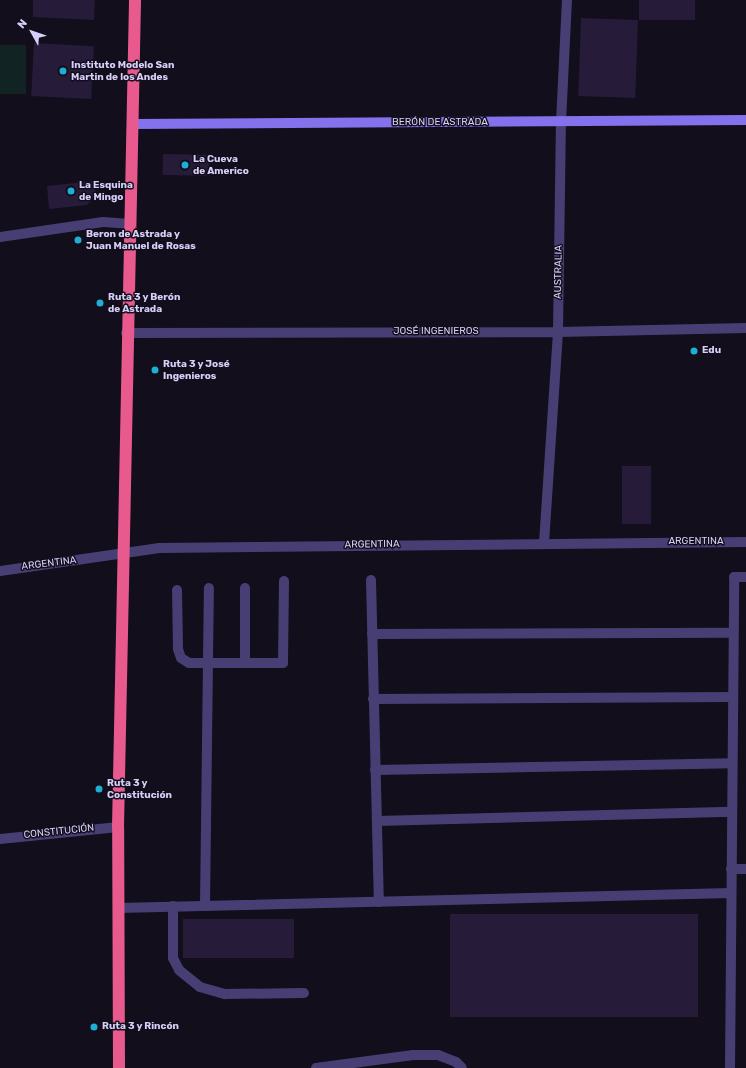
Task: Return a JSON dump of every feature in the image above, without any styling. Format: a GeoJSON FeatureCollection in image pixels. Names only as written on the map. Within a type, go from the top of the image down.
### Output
{"type":"FeatureCollection","features":[{"type":"Feature","properties":{"kind":"highway"},"geometry":{"type":"LineString","coordinates":[[119,1068],[118,826],[126,333],[133,124],[134,0]]}},
{"type":"Feature","properties":{"kind":"street","name":"AUSTRALIA"},"geometry":{"type":"LineString","coordinates":[[544,543],[558,332],[561,122],[567,0]]}},
{"type":"Feature","properties":{"kind":"street","name":"BERÓN DE ASTRADA"},"geometry":{"type":"LineString","coordinates":[[133,124],[746,120]]}},
{"type":"Feature","properties":{"kind":"street"},"geometry":{"type":"LineString","coordinates":[[0,237],[103,222],[130,224]]}},
{"type":"Feature","properties":{"kind":"street","name":"JOSÉ INGENIEROS"},"geometry":{"type":"LineString","coordinates":[[126,333],[558,332],[746,328]]}},
{"type":"Feature","properties":{"kind":"street","name":"ARGENTINA"},"geometry":{"type":"LineString","coordinates":[[0,570],[159,548],[746,542]]}},
{"type":"Feature","properties":{"kind":"street"},"geometry":{"type":"LineString","coordinates":[[730,1068],[734,577],[746,577]]}},
{"type":"Feature","properties":{"kind":"street"},"geometry":{"type":"LineString","coordinates":[[371,580],[379,902]]}},
{"type":"Feature","properties":{"kind":"street"},"geometry":{"type":"LineString","coordinates":[[177,590],[178,650],[181,658],[189,662],[208,663],[283,663],[284,581]]}},
{"type":"Feature","properties":{"kind":"street"},"geometry":{"type":"LineString","coordinates":[[205,906],[208,588]]}},
{"type":"Feature","properties":{"kind":"street"},"geometry":{"type":"LineString","coordinates":[[245,663],[246,588]]}},
{"type":"Feature","properties":{"kind":"street"},"geometry":{"type":"LineString","coordinates":[[372,634],[733,632]]}},
{"type":"Feature","properties":{"kind":"street"},"geometry":{"type":"LineString","coordinates":[[373,699],[733,697]]}},
{"type":"Feature","properties":{"kind":"street"},"geometry":{"type":"LineString","coordinates":[[375,770],[732,763]]}},
{"type":"Feature","properties":{"kind":"street"},"geometry":{"type":"LineString","coordinates":[[376,821],[732,812]]}},
{"type":"Feature","properties":{"kind":"street","name":"CONSTITUCIÓN"},"geometry":{"type":"LineString","coordinates":[[0,839],[118,826]]}},
{"type":"Feature","properties":{"kind":"street"},"geometry":{"type":"LineString","coordinates":[[731,869],[746,869]]}},
{"type":"Feature","properties":{"kind":"street"},"geometry":{"type":"LineString","coordinates":[[118,908],[731,893]]}},
{"type":"Feature","properties":{"kind":"street"},"geometry":{"type":"LineString","coordinates":[[173,906],[173,958],[179,970],[200,987],[225,994],[304,993]]}},
{"type":"Feature","properties":{"kind":"street"},"geometry":{"type":"LineString","coordinates":[[316,1068],[432,1055],[456,1062],[462,1068]]}},
{"type":"Feature","properties":{"kind":"shaded area"},"geometry":{"type":"Polygon","coordinates":[[[0,45],[26,45],[26,94],[0,94],[0,45]]]}},
{"type":"Feature","properties":{"kind":"building"},"geometry":{"type":"Polygon","coordinates":[[[33,0],[95,0],[94,20],[33,17],[33,0]]]}},
{"type":"Feature","properties":{"kind":"building"},"geometry":{"type":"Polygon","coordinates":[[[639,0],[695,0],[695,20],[639,20],[639,0]]]}},
{"type":"Feature","properties":{"kind":"building"},"geometry":{"type":"Polygon","coordinates":[[[581,18],[638,20],[635,98],[578,96],[581,18]]]}},
{"type":"Feature","properties":{"kind":"building","name":"Instituto Modelo San Martin de los Andes"},"geometry":{"type":"Polygon","coordinates":[[[34,43],[94,46],[91,99],[31,96],[34,43]]]}},
{"type":"Feature","properties":{"kind":"building","name":"La Cueva de Americo"},"geometry":{"type":"Polygon","coordinates":[[[163,154],[209,155],[209,176],[163,175],[163,154]]]}},
{"type":"Feature","properties":{"kind":"building","name":"La Esquina de Mingo"},"geometry":{"type":"Polygon","coordinates":[[[94,181],[96,195],[87,205],[49,209],[47,186],[94,181]]]}},
{"type":"Feature","properties":{"kind":"building"},"geometry":{"type":"Polygon","coordinates":[[[622,466],[651,466],[651,524],[622,524],[622,466]]]}},
{"type":"Feature","properties":{"kind":"building"},"geometry":{"type":"Polygon","coordinates":[[[450,914],[698,914],[698,1017],[450,1017],[450,914]]]}},
{"type":"Feature","properties":{"kind":"building"},"geometry":{"type":"Polygon","coordinates":[[[183,919],[294,919],[294,958],[183,958],[183,919]]]}},
{"type":"Feature","properties":{"kind":"place","name":"Instituto Modelo San Martin de los Andes"},"geometry":{"type":"Point","coordinates":[63,71]}},
{"type":"Feature","properties":{"kind":"place","name":"La Cueva de Americo"},"geometry":{"type":"Point","coordinates":[185,165]}},
{"type":"Feature","properties":{"kind":"place","name":"La Esquina de Mingo"},"geometry":{"type":"Point","coordinates":[71,191]}},
{"type":"Feature","properties":{"kind":"place","name":"Beron de Astrada y Juan Manuel de Rosas"},"geometry":{"type":"Point","coordinates":[78,240]}},
{"type":"Feature","properties":{"kind":"place","name":"Ruta 3 y Berón de Astrada"},"geometry":{"type":"Point","coordinates":[100,303]}},
{"type":"Feature","properties":{"kind":"place","name":"Edu"},"geometry":{"type":"Point","coordinates":[694,351]}},
{"type":"Feature","properties":{"kind":"place","name":"Ruta 3 y José Ingenieros"},"geometry":{"type":"Point","coordinates":[155,370]}},
{"type":"Feature","properties":{"kind":"place","name":"Ruta 3 y Constitución"},"geometry":{"type":"Point","coordinates":[99,789]}},
{"type":"Feature","properties":{"kind":"place","name":"Ruta 3 y Rincón"},"geometry":{"type":"Point","coordinates":[94,1027]}}]}
